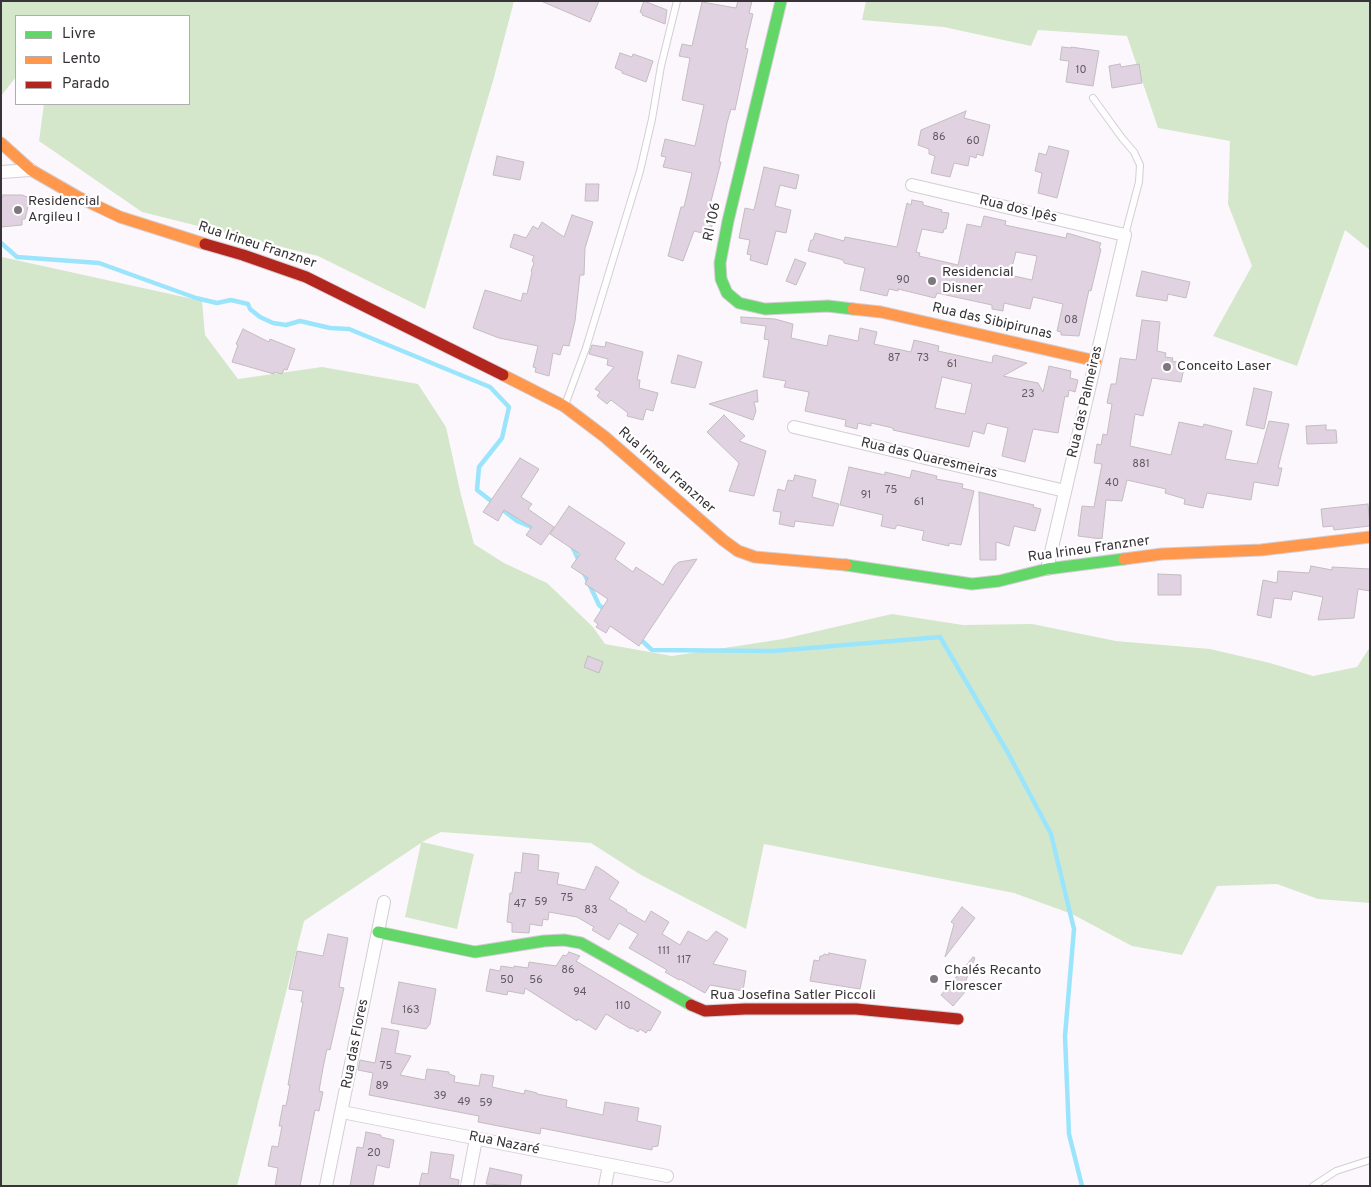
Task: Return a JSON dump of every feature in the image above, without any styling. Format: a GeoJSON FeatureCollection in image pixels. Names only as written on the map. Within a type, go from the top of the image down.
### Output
{"type":"FeatureCollection","features":[{"type":"Feature","properties":{"kind":"street","name":"RI 106"},"geometry":{"type":"LineString","coordinates":[[781,1],[728,221],[720,263],[720,279],[727,293],[739,303],[750,307],[765,309],[828,306],[881,312]]}},
{"type":"Feature","properties":{"kind":"street","name":"Rua Irineu Franzner"},"geometry":{"type":"LineString","coordinates":[[1,143],[31,170],[78,197],[120,217],[174,235],[252,257],[306,277],[528,386],[564,406],[605,437],[723,540],[738,550],[755,557],[863,566],[972,584],[999,581],[1048,569],[1162,554],[1261,550],[1370,537]]}},
{"type":"Feature","properties":{"kind":"street"},"geometry":{"type":"LineString","coordinates":[[1,172],[31,170]]}},
{"type":"Feature","properties":{"kind":"street","name":"Rua dos Ipês"},"geometry":{"type":"LineString","coordinates":[[912,185],[1125,235]]}},
{"type":"Feature","properties":{"kind":"street","name":"Rua das Palmeiras"},"geometry":{"type":"LineString","coordinates":[[1048,569],[1125,235]]}},
{"type":"Feature","properties":{"kind":"street","name":"Rua das Sibipirunas"},"geometry":{"type":"LineString","coordinates":[[881,312],[1096,361]]}},
{"type":"Feature","properties":{"kind":"street","name":"Rua das Quaresmeiras"},"geometry":{"type":"LineString","coordinates":[[794,426],[1065,491]]}},
{"type":"Feature","properties":{"kind":"street","name":"Rua das Flores"},"geometry":{"type":"LineString","coordinates":[[326,1186],[384,902]]}},
{"type":"Feature","properties":{"kind":"street","name":"Rua Josefina Satler Piccoli"},"geometry":{"type":"LineString","coordinates":[[378,932],[474,952],[544,941],[564,940],[581,943],[689,1004],[705,1011],[856,1009],[958,1019]]}},
{"type":"Feature","properties":{"kind":"street","name":"Rua Nazaré"},"geometry":{"type":"LineString","coordinates":[[342,1112],[667,1176]]}},
{"type":"Feature","properties":{"kind":"street"},"geometry":{"type":"LineString","coordinates":[[467,1186],[476,1139]]}},
{"type":"Feature","properties":{"kind":"street"},"geometry":{"type":"LineString","coordinates":[[605,1186],[609,1165]]}},
{"type":"Feature","properties":{"kind":"lane"},"geometry":{"type":"LineString","coordinates":[[564,406],[586,348],[640,171],[652,119],[661,66],[677,1]]}},
{"type":"Feature","properties":{"kind":"lane"},"geometry":{"type":"LineString","coordinates":[[1093,98],[1134,152],[1140,165],[1139,182],[1125,235]]}},
{"type":"Feature","properties":{"kind":"lane"},"geometry":{"type":"LineString","coordinates":[[1313,1186],[1336,1171],[1370,1160]]}},
{"type":"Feature","properties":{"kind":"green space"},"geometry":{"type":"Polygon","coordinates":[[[1,1],[514,1],[493,81],[425,309],[318,256],[142,212],[39,141],[44,105],[190,105],[190,15],[15,15],[15,78],[1,96],[1,1]]]}},
{"type":"Feature","properties":{"kind":"green space"},"geometry":{"type":"Polygon","coordinates":[[[866,1],[1370,1],[1370,250],[1345,230],[1297,366],[1213,336],[1252,266],[1228,204],[1230,141],[1158,128],[1127,36],[1038,30],[1031,46],[944,27],[862,20],[866,1]]]}},
{"type":"Feature","properties":{"kind":"green space"},"geometry":{"type":"Polygon","coordinates":[[[2,257],[202,301],[205,335],[238,379],[322,367],[418,384],[446,427],[474,544],[504,563],[547,583],[593,627],[605,644],[672,656],[783,639],[892,614],[963,625],[1032,624],[1116,641],[1210,649],[1270,663],[1313,676],[1357,667],[1370,647],[1370,903],[1318,899],[1277,884],[1217,886],[1182,955],[1132,946],[1072,914],[1014,893],[764,844],[746,929],[641,875],[591,843],[441,832],[422,842],[474,854],[457,929],[405,917],[421,843],[304,921],[237,1186],[1,1186],[2,257]]]}},
{"type":"Feature","properties":{"kind":"building"},"geometry":{"type":"Polygon","coordinates":[[[541,1],[599,1],[590,22],[541,1]]]}},
{"type":"Feature","properties":{"kind":"building"},"geometry":{"type":"Polygon","coordinates":[[[644,1],[667,10],[665,24],[642,15],[640,12],[644,1]]]}},
{"type":"Feature","properties":{"kind":"building"},"geometry":{"type":"Polygon","coordinates":[[[738,1],[752,1],[749,13],[753,14],[745,48],[748,49],[735,110],[731,109],[727,123],[719,162],[721,162],[708,213],[714,215],[710,235],[694,231],[683,261],[668,256],[681,207],[684,207],[692,173],[663,167],[666,157],[661,156],[665,139],[695,146],[704,105],[682,100],[690,58],[679,56],[682,44],[692,46],[702,2],[736,8],[738,1]]]}},
{"type":"Feature","properties":{"kind":"building"},"geometry":{"type":"Polygon","coordinates":[[[1062,47],[1099,51],[1093,86],[1066,82],[1069,61],[1060,60],[1062,47]]]}},
{"type":"Feature","properties":{"kind":"building"},"geometry":{"type":"Polygon","coordinates":[[[620,53],[632,57],[633,54],[653,61],[646,82],[622,73],[622,71],[615,68],[620,53]]]}},
{"type":"Feature","properties":{"kind":"building"},"geometry":{"type":"Polygon","coordinates":[[[1120,64],[1121,67],[1139,64],[1142,83],[1112,88],[1109,66],[1120,64]]]}},
{"type":"Feature","properties":{"kind":"building"},"geometry":{"type":"Polygon","coordinates":[[[966,111],[964,118],[990,125],[983,156],[977,154],[976,158],[970,156],[968,166],[954,163],[950,177],[931,173],[935,156],[929,154],[929,149],[918,145],[921,130],[966,111]]]}},
{"type":"Feature","properties":{"kind":"building"},"geometry":{"type":"Polygon","coordinates":[[[1049,146],[1069,151],[1057,198],[1038,193],[1042,173],[1035,171],[1039,153],[1046,155],[1049,146]]]}},
{"type":"Feature","properties":{"kind":"building"},"geometry":{"type":"Polygon","coordinates":[[[497,156],[524,162],[520,180],[493,175],[497,156]]]}},
{"type":"Feature","properties":{"kind":"building"},"geometry":{"type":"Polygon","coordinates":[[[764,167],[799,175],[796,189],[780,185],[775,206],[791,210],[786,233],[776,231],[767,265],[750,260],[751,255],[747,254],[750,240],[739,238],[745,208],[754,210],[764,167]]]}},
{"type":"Feature","properties":{"kind":"building"},"geometry":{"type":"Polygon","coordinates":[[[586,184],[599,184],[598,201],[585,201],[586,184]]]}},
{"type":"Feature","properties":{"kind":"building"},"geometry":{"type":"Polygon","coordinates":[[[3,195],[22,195],[30,198],[25,219],[22,219],[22,225],[1,227],[1,198],[3,195]]]}},
{"type":"Feature","properties":{"kind":"building"},"geometry":{"type":"Polygon","coordinates":[[[912,200],[923,202],[923,205],[949,213],[946,229],[944,229],[943,233],[922,229],[916,252],[920,253],[919,256],[958,265],[967,224],[981,227],[984,216],[1006,221],[1005,225],[1066,238],[1067,233],[1101,243],[1079,336],[1061,335],[1061,332],[1057,331],[1063,304],[1033,297],[1030,309],[1004,303],[1003,311],[992,309],[992,305],[937,293],[935,298],[898,289],[898,291],[889,289],[887,296],[860,290],[865,268],[808,251],[815,233],[844,241],[845,237],[897,247],[907,203],[911,205],[912,200]],[[1016,252],[1010,275],[1032,280],[1037,256],[1016,252]]]}},
{"type":"Feature","properties":{"kind":"building"},"geometry":{"type":"Polygon","coordinates":[[[572,215],[593,222],[585,248],[584,275],[580,275],[575,321],[569,346],[563,345],[560,355],[553,353],[549,376],[535,372],[536,368],[533,367],[538,346],[499,338],[473,328],[485,290],[521,301],[523,293],[527,294],[534,256],[510,247],[514,234],[526,238],[533,226],[538,229],[542,222],[564,237],[572,215]]]}},
{"type":"Feature","properties":{"kind":"building"},"geometry":{"type":"Polygon","coordinates":[[[795,259],[806,263],[796,285],[786,281],[795,259]]]}},
{"type":"Feature","properties":{"kind":"building"},"geometry":{"type":"Polygon","coordinates":[[[1142,271],[1190,282],[1186,298],[1168,294],[1167,301],[1136,296],[1142,271]]]}},
{"type":"Feature","properties":{"kind":"building"},"geometry":{"type":"Polygon","coordinates":[[[741,317],[775,319],[793,324],[791,338],[827,346],[829,335],[858,341],[860,328],[877,332],[874,344],[911,352],[914,340],[939,346],[938,351],[992,363],[993,356],[995,355],[1027,363],[1003,376],[1038,383],[1043,392],[1049,366],[1071,371],[1070,378],[1078,380],[1075,392],[1069,390],[1068,397],[1065,396],[1058,433],[1033,429],[1025,462],[1002,456],[1008,428],[987,423],[984,434],[973,431],[969,447],[893,430],[893,428],[871,423],[871,426],[858,423],[857,429],[845,426],[846,420],[805,411],[809,392],[784,387],[786,381],[763,377],[769,340],[764,339],[766,326],[741,323],[741,317]],[[942,377],[935,408],[965,414],[972,384],[942,377]]]}},
{"type":"Feature","properties":{"kind":"building"},"geometry":{"type":"Polygon","coordinates":[[[1142,320],[1160,322],[1157,351],[1166,353],[1165,357],[1173,358],[1172,361],[1177,362],[1176,366],[1184,368],[1181,382],[1152,378],[1143,416],[1135,414],[1130,446],[1171,455],[1179,422],[1203,427],[1204,424],[1232,431],[1225,459],[1257,464],[1269,421],[1289,424],[1278,468],[1282,468],[1278,486],[1254,482],[1251,500],[1207,493],[1203,508],[1184,504],[1185,499],[1165,493],[1166,489],[1127,480],[1122,501],[1106,500],[1102,539],[1078,536],[1082,506],[1094,507],[1102,464],[1094,463],[1097,444],[1101,445],[1103,434],[1107,435],[1112,404],[1107,403],[1111,384],[1116,384],[1120,358],[1136,360],[1142,320]]]}},
{"type":"Feature","properties":{"kind":"building"},"geometry":{"type":"Polygon","coordinates":[[[243,329],[269,342],[270,339],[295,349],[287,370],[284,369],[282,374],[274,372],[274,374],[232,362],[238,345],[236,344],[243,329]]]}},
{"type":"Feature","properties":{"kind":"building"},"geometry":{"type":"Polygon","coordinates":[[[606,342],[643,352],[637,380],[640,380],[639,388],[658,393],[653,411],[646,409],[643,420],[627,416],[628,413],[611,400],[607,404],[597,396],[600,392],[595,389],[614,367],[607,365],[608,359],[589,354],[592,345],[605,347],[606,342]]]}},
{"type":"Feature","properties":{"kind":"building"},"geometry":{"type":"Polygon","coordinates":[[[678,355],[702,362],[695,388],[671,383],[678,355]]]}},
{"type":"Feature","properties":{"kind":"building"},"geometry":{"type":"Polygon","coordinates":[[[1254,388],[1272,392],[1264,429],[1246,425],[1254,388]]]}},
{"type":"Feature","properties":{"kind":"building"},"geometry":{"type":"Polygon","coordinates":[[[757,390],[758,402],[754,402],[756,411],[753,420],[709,404],[757,390]]]}},
{"type":"Feature","properties":{"kind":"building"},"geometry":{"type":"Polygon","coordinates":[[[724,415],[745,436],[739,441],[766,451],[754,496],[729,491],[739,463],[707,432],[724,415]]]}},
{"type":"Feature","properties":{"kind":"building"},"geometry":{"type":"Polygon","coordinates":[[[1326,425],[1326,430],[1336,430],[1337,443],[1307,444],[1306,426],[1326,425]]]}},
{"type":"Feature","properties":{"kind":"building"},"geometry":{"type":"Polygon","coordinates":[[[520,458],[539,469],[521,497],[532,504],[528,509],[554,527],[541,545],[526,535],[532,527],[504,510],[498,521],[483,512],[520,458]]]}},
{"type":"Feature","properties":{"kind":"building"},"geometry":{"type":"Polygon","coordinates":[[[849,467],[910,478],[912,470],[937,476],[936,479],[963,484],[962,488],[974,491],[961,545],[949,543],[949,546],[922,540],[924,531],[897,525],[895,529],[881,526],[883,515],[840,505],[849,467]]]}},
{"type":"Feature","properties":{"kind":"building"},"geometry":{"type":"Polygon","coordinates":[[[795,475],[816,480],[812,497],[839,504],[833,526],[795,521],[794,527],[779,524],[781,512],[773,511],[778,489],[785,491],[788,480],[793,481],[795,475]]]}},
{"type":"Feature","properties":{"kind":"building"},"geometry":{"type":"Polygon","coordinates":[[[979,492],[1034,505],[1033,507],[1041,509],[1035,531],[1014,526],[1009,546],[996,542],[996,560],[980,560],[979,492]]]}},
{"type":"Feature","properties":{"kind":"building"},"geometry":{"type":"Polygon","coordinates":[[[1368,504],[1370,526],[1334,530],[1333,526],[1323,527],[1321,509],[1368,504]]]}},
{"type":"Feature","properties":{"kind":"building"},"geometry":{"type":"Polygon","coordinates":[[[569,506],[625,543],[615,559],[633,572],[636,567],[663,585],[674,566],[679,562],[697,559],[639,646],[610,626],[606,633],[596,627],[598,624],[594,621],[608,599],[585,584],[588,578],[571,567],[580,554],[550,534],[569,506]]]}},
{"type":"Feature","properties":{"kind":"building"},"geometry":{"type":"Polygon","coordinates":[[[1311,566],[1332,570],[1332,567],[1370,569],[1370,591],[1358,589],[1354,618],[1318,620],[1323,597],[1293,591],[1291,600],[1274,598],[1271,618],[1257,615],[1263,580],[1277,583],[1278,571],[1309,573],[1311,566]]]}},
{"type":"Feature","properties":{"kind":"building"},"geometry":{"type":"Polygon","coordinates":[[[1158,574],[1181,575],[1181,595],[1158,595],[1158,574]]]}},
{"type":"Feature","properties":{"kind":"building"},"geometry":{"type":"Polygon","coordinates":[[[588,656],[603,662],[599,673],[584,667],[588,656]]]}},
{"type":"Feature","properties":{"kind":"building"},"geometry":{"type":"Polygon","coordinates":[[[523,853],[539,855],[538,870],[559,873],[557,884],[585,890],[596,866],[619,882],[609,899],[645,922],[651,911],[669,922],[662,934],[680,945],[688,931],[707,941],[716,931],[728,939],[713,964],[746,971],[743,991],[710,985],[705,993],[679,980],[665,972],[667,970],[629,948],[638,934],[619,923],[609,940],[592,930],[594,927],[577,917],[549,912],[548,920],[543,919],[542,926],[530,924],[529,933],[512,932],[512,923],[507,922],[510,893],[512,893],[515,872],[521,873],[523,853]]]}},
{"type":"Feature","properties":{"kind":"building"},"geometry":{"type":"Polygon","coordinates":[[[962,907],[975,918],[945,957],[954,924],[951,922],[962,907]]]}},
{"type":"Feature","properties":{"kind":"building"},"geometry":{"type":"Polygon","coordinates":[[[328,934],[348,938],[339,987],[344,988],[330,1050],[327,1049],[319,1091],[323,1092],[319,1111],[315,1110],[300,1186],[275,1186],[278,1168],[268,1166],[272,1146],[278,1147],[282,1126],[279,1126],[283,1105],[286,1106],[303,1002],[301,1002],[303,991],[289,989],[297,951],[323,956],[328,934]]]}},
{"type":"Feature","properties":{"kind":"building"},"geometry":{"type":"Polygon","coordinates":[[[569,952],[580,956],[576,961],[661,1012],[650,1031],[648,1030],[646,1033],[640,1029],[638,1032],[606,1014],[596,1030],[578,1019],[577,1021],[525,988],[524,994],[508,991],[507,995],[486,991],[490,969],[500,971],[501,966],[528,968],[529,962],[556,966],[563,955],[566,956],[569,952]]]}},
{"type":"Feature","properties":{"kind":"building"},"geometry":{"type":"Polygon","coordinates":[[[829,953],[866,960],[860,989],[810,981],[814,960],[819,961],[820,956],[824,954],[829,955],[829,953]]]}},
{"type":"Feature","properties":{"kind":"building"},"geometry":{"type":"Polygon","coordinates":[[[973,957],[975,958],[962,990],[965,992],[953,1006],[941,995],[973,957]]]}},
{"type":"Feature","properties":{"kind":"building"},"geometry":{"type":"Polygon","coordinates":[[[399,982],[436,989],[430,1024],[426,1029],[391,1023],[399,982]]]}},
{"type":"Feature","properties":{"kind":"building"},"geometry":{"type":"Polygon","coordinates":[[[382,1028],[399,1031],[395,1053],[411,1056],[400,1075],[425,1080],[427,1069],[449,1072],[449,1074],[455,1076],[454,1082],[479,1086],[481,1074],[494,1076],[492,1087],[524,1094],[525,1090],[567,1100],[566,1107],[603,1115],[605,1102],[639,1108],[637,1121],[661,1126],[658,1146],[652,1147],[652,1150],[541,1128],[540,1134],[478,1122],[479,1116],[369,1095],[373,1073],[358,1070],[360,1060],[375,1063],[382,1028]]]}},
{"type":"Feature","properties":{"kind":"building"},"geometry":{"type":"Polygon","coordinates":[[[366,1132],[394,1140],[389,1168],[377,1165],[373,1186],[350,1186],[357,1147],[363,1148],[366,1132]]]}},
{"type":"Feature","properties":{"kind":"building"},"geometry":{"type":"Polygon","coordinates":[[[431,1152],[454,1155],[450,1178],[459,1180],[458,1186],[419,1186],[422,1173],[428,1174],[431,1152]]]}},
{"type":"Feature","properties":{"kind":"building"},"geometry":{"type":"Polygon","coordinates":[[[490,1168],[522,1175],[520,1186],[486,1184],[490,1168]]]}},
{"type":"Feature","properties":{"kind":"waterway"},"geometry":{"type":"LineString","coordinates":[[1,243],[17,257],[99,263],[196,298],[217,303],[231,300],[248,304],[250,309],[260,317],[273,323],[286,325],[300,321],[330,328],[349,329],[490,387],[509,407],[502,438],[479,467],[477,490],[517,521],[536,529]]}},
{"type":"Feature","properties":{"kind":"waterway"},"geometry":{"type":"LineString","coordinates":[[572,546],[579,561]]}},
{"type":"Feature","properties":{"kind":"waterway"},"geometry":{"type":"LineString","coordinates":[[584,573],[599,605],[606,611]]}},
{"type":"Feature","properties":{"kind":"waterway"},"geometry":{"type":"LineString","coordinates":[[639,638],[652,650],[774,651],[940,637],[1008,753],[1051,834],[1074,929],[1065,1036],[1069,1134],[1082,1186]]}},
{"type":"Feature","properties":{"kind":"traffic: fast"},"geometry":{"type":"LineString","coordinates":[[781,1],[728,221],[720,263],[721,279],[727,293],[739,303],[765,309],[828,306],[853,309]]}},
{"type":"Feature","properties":{"kind":"traffic: fast"},"geometry":{"type":"LineString","coordinates":[[846,565],[972,584],[999,581],[1047,569],[1124,559]]}},
{"type":"Feature","properties":{"kind":"traffic: fast"},"geometry":{"type":"LineString","coordinates":[[378,932],[475,952],[544,941],[564,940],[581,943],[691,1005]]}},
{"type":"Feature","properties":{"kind":"traffic: slow"},"geometry":{"type":"LineString","coordinates":[[1,143],[31,170],[78,197],[120,217],[205,244]]}},
{"type":"Feature","properties":{"kind":"traffic: slow"},"geometry":{"type":"LineString","coordinates":[[853,309],[881,312],[1096,361]]}},
{"type":"Feature","properties":{"kind":"traffic: slow"},"geometry":{"type":"LineString","coordinates":[[503,375],[564,406],[605,437],[738,551],[755,557],[846,565]]}},
{"type":"Feature","properties":{"kind":"traffic: slow"},"geometry":{"type":"LineString","coordinates":[[1124,559],[1162,554],[1261,550],[1370,537]]}},
{"type":"Feature","properties":{"kind":"traffic: jam"},"geometry":{"type":"LineString","coordinates":[[205,244],[306,277],[503,375]]}},
{"type":"Feature","properties":{"kind":"traffic: jam"},"geometry":{"type":"LineString","coordinates":[[691,1005],[705,1011],[856,1009],[958,1019]]}},
{"type":"Feature","properties":{"kind":"place","name":"Residencial Argileu I"},"geometry":{"type":"Point","coordinates":[18,210]}},
{"type":"Feature","properties":{"kind":"place","name":"Residencial Disner"},"geometry":{"type":"Point","coordinates":[932,281]}},
{"type":"Feature","properties":{"kind":"place","name":"Conceito Laser"},"geometry":{"type":"Point","coordinates":[1167,367]}},
{"type":"Feature","properties":{"kind":"place","name":"Chalés Recanto Florescer"},"geometry":{"type":"Point","coordinates":[934,979]}}]}
